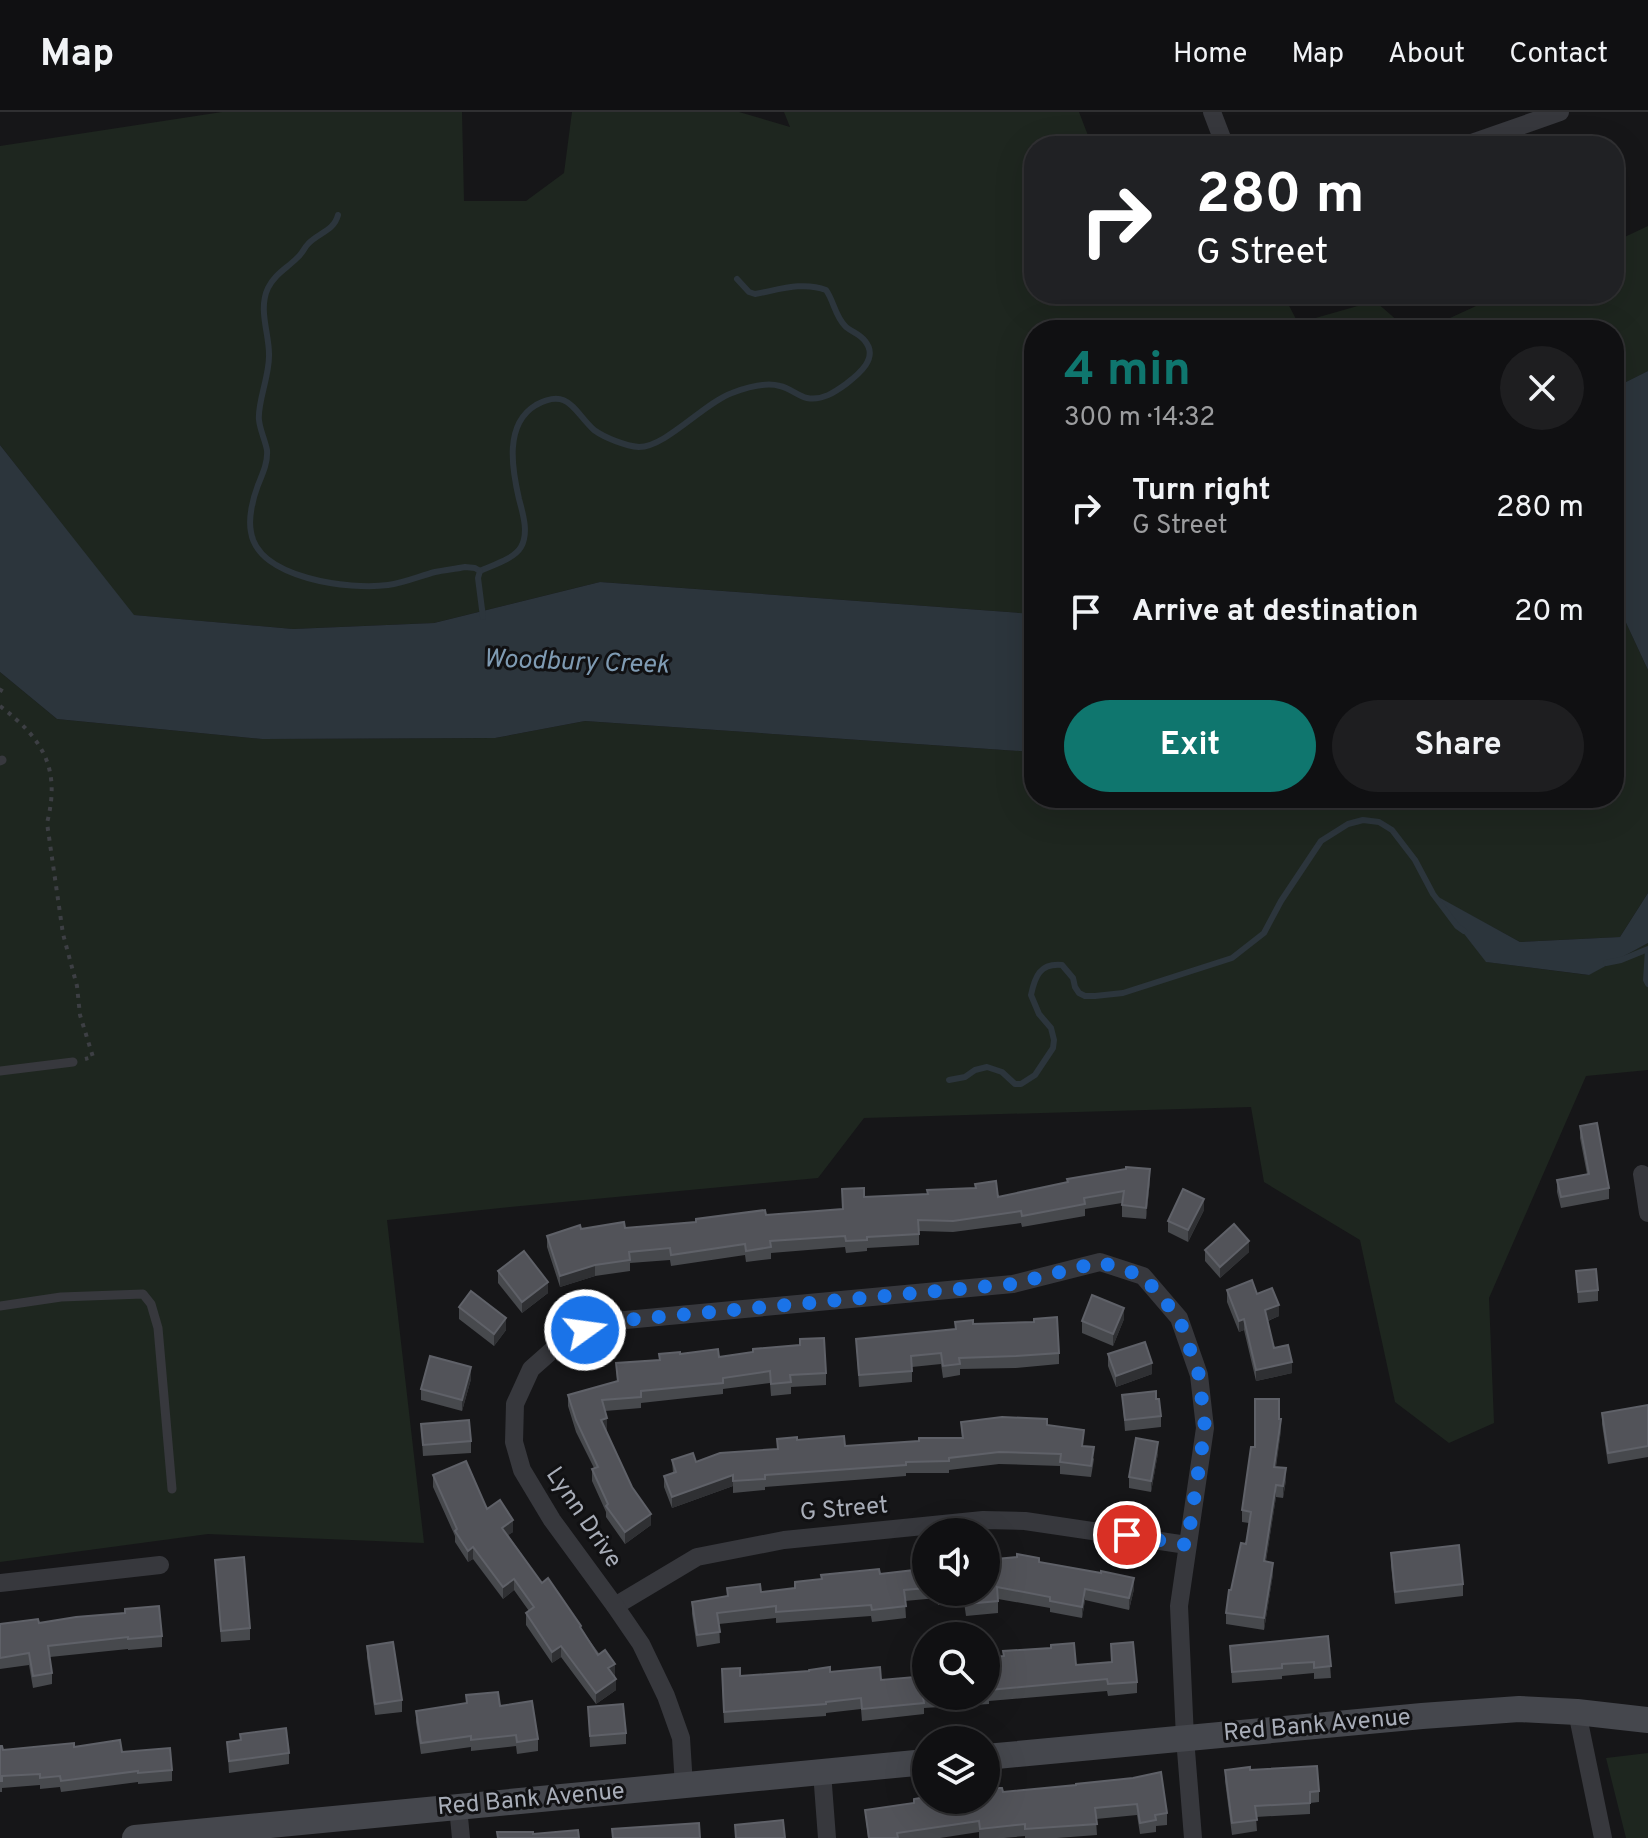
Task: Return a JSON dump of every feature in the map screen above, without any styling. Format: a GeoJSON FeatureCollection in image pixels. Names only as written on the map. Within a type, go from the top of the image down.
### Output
{"type":"FeatureCollection","features":[{"type":"Feature","properties":{"kind":"street"},"geometry":{"type":"LineString","coordinates":[[1212,112],[1221,136]]}},
{"type":"Feature","properties":{"kind":"street"},"geometry":{"type":"LineString","coordinates":[[1490,136],[1548,114]]}},
{"type":"Feature","properties":{"kind":"street"},"geometry":{"type":"LineString","coordinates":[[1642,1174],[1648,1213]]}},
{"type":"Feature","properties":{"kind":"street","name":"Lynn Drive"},"geometry":{"type":"LineString","coordinates":[[684,1786],[681,1738],[666,1696],[641,1644],[552,1520],[522,1470],[514,1442],[515,1404],[531,1369],[566,1338],[604,1322],[1013,1284],[1100,1262],[1143,1276],[1179,1318],[1199,1375],[1205,1428],[1179,1606],[1193,1838]]}},
{"type":"Feature","properties":{"kind":"street","name":"G Street"},"geometry":{"type":"LineString","coordinates":[[615,1606],[697,1557],[784,1540],[983,1520],[1067,1526],[1187,1545]]}},
{"type":"Feature","properties":{"kind":"street"},"geometry":{"type":"LineString","coordinates":[[0,1583],[160,1565]]}},
{"type":"Feature","properties":{"kind":"street","name":"Red Bank Avenue"},"geometry":{"type":"LineString","coordinates":[[1000,1756],[1519,1709],[1648,1720]]}},
{"type":"Feature","properties":{"kind":"street"},"geometry":{"type":"LineString","coordinates":[[1577,1712],[1603,1838]]}},
{"type":"Feature","properties":{"kind":"street","name":"Red Bank Avenue"},"geometry":{"type":"LineString","coordinates":[[135,1838],[912,1763]]}},
{"type":"Feature","properties":{"kind":"street"},"geometry":{"type":"LineString","coordinates":[[822,1772],[827,1838]]}},
{"type":"Feature","properties":{"kind":"street"},"geometry":{"type":"LineString","coordinates":[[458,1807],[461,1838]]}},
{"type":"Feature","properties":{"kind":"lane"},"geometry":{"type":"LineString","coordinates":[[0,1071],[73,1062]]}},
{"type":"Feature","properties":{"kind":"lane"},"geometry":{"type":"LineString","coordinates":[[0,1306],[61,1297],[143,1294],[151,1304],[158,1328],[172,1489]]}},
{"type":"Feature","properties":{"kind":"path"},"geometry":{"type":"LineString","coordinates":[[0,692],[4,685]]}},
{"type":"Feature","properties":{"kind":"path"},"geometry":{"type":"LineString","coordinates":[[0,706],[41,744],[52,776],[47,823],[63,934],[77,986],[80,1015],[93,1057],[73,1062]]}},
{"type":"Feature","properties":{"kind":"shaded area"},"geometry":{"type":"Polygon","coordinates":[[[222,112],[462,112],[464,201],[526,201],[564,173],[572,112],[739,112],[790,127],[784,112],[1079,112],[1088,136],[1024,136],[1024,304],[1288,304],[1296,320],[1024,320],[1024,613],[600,582],[434,623],[293,629],[133,615],[0,445],[0,146],[222,112]]]}},
{"type":"Feature","properties":{"kind":"shaded area"},"geometry":{"type":"Polygon","coordinates":[[[1648,226],[1648,371],[1624,383],[1624,320],[1446,320],[1480,304],[1624,304],[1624,237],[1648,226]]]}},
{"type":"Feature","properties":{"kind":"shaded area"},"geometry":{"type":"Polygon","coordinates":[[[1364,304],[1378,304],[1397,320],[1308,320],[1364,304]]]}},
{"type":"Feature","properties":{"kind":"shaded area"},"geometry":{"type":"Polygon","coordinates":[[[1624,618],[1648,670],[1648,893],[1620,937],[1520,942],[1435,896],[1487,962],[1588,975],[1648,943],[1648,1070],[1586,1076],[1489,1298],[1494,1423],[1449,1443],[1395,1402],[1360,1240],[1264,1182],[1251,1107],[864,1118],[818,1178],[387,1220],[424,1543],[208,1534],[0,1562],[0,672],[57,719],[262,739],[495,738],[585,721],[1024,751],[1024,808],[1624,808],[1624,618]]]}},
{"type":"Feature","properties":{"kind":"shaded area"},"geometry":{"type":"Polygon","coordinates":[[[1648,1753],[1648,1838],[1626,1838],[1606,1758],[1648,1753]]]}},
{"type":"Feature","properties":{"kind":"water"},"geometry":{"type":"Polygon","coordinates":[[[1648,371],[1648,670],[1624,618],[1624,383],[1648,371]]]}},
{"type":"Feature","properties":{"kind":"water","name":"Woodbury Creek"},"geometry":{"type":"Polygon","coordinates":[[[0,445],[134,615],[293,629],[434,623],[600,582],[1024,613],[1024,751],[585,721],[495,738],[262,739],[57,719],[0,672],[0,445]]]}},
{"type":"Feature","properties":{"kind":"water"},"geometry":{"type":"Polygon","coordinates":[[[1648,893],[1648,943],[1589,975],[1486,962],[1433,894],[1520,942],[1620,937],[1648,893]]]}},
{"type":"Feature","properties":{"kind":"building"},"geometry":{"type":"Polygon","coordinates":[[[1597,1123],[1609,1188],[1561,1197],[1557,1180],[1589,1174],[1580,1126],[1597,1123]]]}},
{"type":"Feature","properties":{"kind":"building"},"geometry":{"type":"Polygon","coordinates":[[[1126,1167],[1150,1169],[1146,1208],[1122,1205],[1124,1191],[1084,1198],[1085,1204],[1022,1216],[1021,1211],[953,1221],[918,1220],[919,1234],[846,1241],[845,1236],[770,1241],[771,1247],[746,1251],[745,1244],[671,1255],[670,1248],[629,1252],[630,1260],[595,1265],[560,1276],[547,1236],[580,1225],[581,1229],[624,1222],[625,1228],[696,1222],[696,1219],[765,1210],[766,1215],[843,1209],[842,1189],[864,1188],[864,1197],[928,1194],[927,1190],[976,1188],[975,1184],[996,1181],[998,1197],[1126,1167]]]}},
{"type":"Feature","properties":{"kind":"building"},"geometry":{"type":"Polygon","coordinates":[[[1183,1189],[1204,1199],[1188,1230],[1168,1221],[1183,1189]]]}},
{"type":"Feature","properties":{"kind":"building"},"geometry":{"type":"Polygon","coordinates":[[[1234,1224],[1249,1241],[1220,1267],[1205,1250],[1234,1224]]]}},
{"type":"Feature","properties":{"kind":"building"},"geometry":{"type":"Polygon","coordinates":[[[524,1251],[548,1282],[522,1302],[498,1271],[524,1251]]]}},
{"type":"Feature","properties":{"kind":"building"},"geometry":{"type":"Polygon","coordinates":[[[1596,1269],[1598,1290],[1578,1292],[1576,1271],[1596,1269]]]}},
{"type":"Feature","properties":{"kind":"building"},"geometry":{"type":"Polygon","coordinates":[[[1252,1280],[1257,1294],[1272,1288],[1279,1305],[1265,1310],[1274,1348],[1288,1345],[1292,1362],[1256,1370],[1244,1319],[1239,1321],[1227,1290],[1252,1280]]]}},
{"type":"Feature","properties":{"kind":"building"},"geometry":{"type":"Polygon","coordinates":[[[471,1291],[506,1318],[494,1334],[459,1307],[471,1291]]]}},
{"type":"Feature","properties":{"kind":"building"},"geometry":{"type":"Polygon","coordinates":[[[1092,1295],[1124,1308],[1113,1334],[1082,1321],[1092,1295]]]}},
{"type":"Feature","properties":{"kind":"building"},"geometry":{"type":"Polygon","coordinates":[[[1057,1317],[1059,1353],[959,1358],[960,1364],[943,1366],[941,1353],[911,1356],[912,1371],[859,1375],[856,1339],[956,1329],[955,1322],[973,1320],[973,1324],[1034,1322],[1034,1319],[1057,1317]]]}},
{"type":"Feature","properties":{"kind":"building"},"geometry":{"type":"Polygon","coordinates":[[[824,1338],[826,1373],[790,1375],[791,1382],[771,1384],[770,1371],[723,1378],[723,1383],[641,1391],[641,1397],[602,1400],[607,1418],[601,1420],[632,1487],[651,1514],[625,1532],[606,1506],[608,1504],[592,1469],[598,1467],[568,1395],[618,1381],[616,1363],[660,1360],[659,1354],[718,1349],[719,1357],[753,1352],[753,1349],[800,1345],[800,1339],[824,1338]]]}},
{"type":"Feature","properties":{"kind":"building"},"geometry":{"type":"Polygon","coordinates":[[[1145,1342],[1152,1363],[1116,1376],[1108,1354],[1145,1342]]]}},
{"type":"Feature","properties":{"kind":"building"},"geometry":{"type":"Polygon","coordinates":[[[430,1356],[471,1367],[462,1400],[421,1389],[430,1356]]]}},
{"type":"Feature","properties":{"kind":"building"},"geometry":{"type":"Polygon","coordinates":[[[1156,1391],[1161,1416],[1125,1420],[1122,1395],[1156,1391]]]}},
{"type":"Feature","properties":{"kind":"building"},"geometry":{"type":"Polygon","coordinates":[[[1255,1399],[1279,1399],[1281,1419],[1274,1467],[1286,1468],[1283,1486],[1276,1485],[1264,1561],[1273,1563],[1264,1618],[1226,1613],[1241,1543],[1246,1544],[1251,1512],[1242,1510],[1251,1447],[1255,1447],[1255,1399]]]}},
{"type":"Feature","properties":{"kind":"building"},"geometry":{"type":"Polygon","coordinates":[[[1648,1405],[1648,1446],[1608,1453],[1602,1413],[1648,1405]]]}},
{"type":"Feature","properties":{"kind":"building"},"geometry":{"type":"Polygon","coordinates":[[[1002,1417],[1047,1419],[1047,1425],[1084,1430],[1082,1446],[1094,1447],[1091,1466],[1060,1462],[1061,1454],[999,1452],[949,1458],[949,1461],[765,1475],[765,1479],[733,1481],[733,1475],[672,1497],[664,1476],[676,1472],[672,1460],[693,1453],[696,1462],[720,1453],[778,1449],[777,1439],[797,1437],[797,1440],[844,1436],[845,1446],[919,1441],[919,1438],[963,1438],[961,1422],[1002,1417]]]}},
{"type":"Feature","properties":{"kind":"building"},"geometry":{"type":"Polygon","coordinates":[[[469,1420],[471,1441],[423,1445],[421,1424],[469,1420]]]}},
{"type":"Feature","properties":{"kind":"building"},"geometry":{"type":"Polygon","coordinates":[[[1136,1438],[1158,1442],[1151,1481],[1129,1477],[1136,1438]]]}},
{"type":"Feature","properties":{"kind":"building"},"geometry":{"type":"Polygon","coordinates":[[[466,1461],[487,1509],[500,1500],[513,1520],[502,1528],[542,1583],[548,1578],[598,1655],[605,1650],[615,1664],[608,1668],[616,1679],[596,1693],[561,1646],[552,1652],[526,1613],[534,1607],[514,1579],[503,1587],[473,1547],[468,1551],[455,1531],[457,1529],[433,1475],[466,1461]]]}},
{"type":"Feature","properties":{"kind":"building"},"geometry":{"type":"Polygon","coordinates":[[[1459,1545],[1463,1584],[1395,1592],[1391,1553],[1459,1545]]]}},
{"type":"Feature","properties":{"kind":"building"},"geometry":{"type":"Polygon","coordinates":[[[1017,1554],[1039,1558],[1039,1562],[1134,1578],[1129,1598],[1085,1589],[1082,1607],[1000,1588],[1000,1559],[1017,1557],[1017,1554]]]}},
{"type":"Feature","properties":{"kind":"building"},"geometry":{"type":"Polygon","coordinates":[[[244,1557],[250,1628],[221,1631],[215,1560],[244,1557]]]}},
{"type":"Feature","properties":{"kind":"building"},"geometry":{"type":"Polygon","coordinates":[[[879,1569],[880,1574],[912,1570],[912,1589],[904,1590],[906,1606],[872,1610],[871,1605],[776,1612],[776,1606],[717,1613],[720,1632],[697,1635],[692,1602],[728,1596],[727,1588],[760,1584],[761,1592],[795,1588],[795,1582],[822,1579],[821,1575],[879,1569]]]}},
{"type":"Feature","properties":{"kind":"building"},"geometry":{"type":"Polygon","coordinates":[[[159,1606],[162,1636],[48,1646],[52,1673],[33,1676],[29,1653],[0,1658],[0,1624],[38,1619],[39,1623],[159,1606]]]}},
{"type":"Feature","properties":{"kind":"building"},"geometry":{"type":"Polygon","coordinates":[[[1328,1636],[1331,1666],[1314,1668],[1314,1662],[1232,1672],[1230,1646],[1328,1636]]]}},
{"type":"Feature","properties":{"kind":"building"},"geometry":{"type":"Polygon","coordinates":[[[393,1642],[402,1700],[375,1704],[367,1646],[393,1642]]]}},
{"type":"Feature","properties":{"kind":"building"},"geometry":{"type":"Polygon","coordinates":[[[1133,1642],[1137,1682],[1108,1684],[1107,1679],[1000,1689],[1000,1656],[1004,1656],[1003,1651],[1074,1643],[1076,1665],[1112,1662],[1111,1644],[1133,1642]]]}},
{"type":"Feature","properties":{"kind":"building"},"geometry":{"type":"Polygon","coordinates":[[[830,1667],[830,1672],[880,1667],[881,1680],[912,1677],[912,1704],[862,1709],[861,1698],[826,1704],[724,1712],[722,1669],[740,1668],[740,1676],[830,1667]]]}},
{"type":"Feature","properties":{"kind":"building"},"geometry":{"type":"Polygon","coordinates":[[[498,1692],[500,1706],[532,1701],[538,1739],[517,1742],[516,1735],[471,1740],[471,1736],[421,1743],[416,1711],[467,1703],[466,1695],[498,1692]]]}},
{"type":"Feature","properties":{"kind":"building"},"geometry":{"type":"Polygon","coordinates":[[[623,1704],[626,1733],[590,1736],[588,1707],[623,1704]]]}},
{"type":"Feature","properties":{"kind":"building"},"geometry":{"type":"Polygon","coordinates":[[[286,1728],[289,1753],[229,1761],[227,1742],[241,1740],[240,1734],[286,1728]]]}},
{"type":"Feature","properties":{"kind":"building"},"geometry":{"type":"Polygon","coordinates":[[[120,1740],[122,1752],[170,1748],[172,1770],[61,1781],[60,1776],[40,1778],[40,1774],[2,1776],[0,1781],[0,1746],[3,1750],[74,1743],[74,1747],[120,1740]]]}},
{"type":"Feature","properties":{"kind":"building"},"geometry":{"type":"Polygon","coordinates":[[[1317,1766],[1319,1791],[1310,1792],[1310,1803],[1255,1806],[1257,1820],[1232,1823],[1225,1770],[1317,1766]]]}},
{"type":"Feature","properties":{"kind":"building"},"geometry":{"type":"Polygon","coordinates":[[[1161,1772],[1167,1813],[1155,1815],[1156,1820],[1140,1823],[1137,1804],[1095,1808],[1097,1824],[1025,1829],[1025,1824],[980,1829],[979,1821],[897,1833],[898,1838],[869,1838],[865,1810],[912,1803],[912,1814],[1000,1814],[1000,1788],[1003,1792],[1133,1778],[1161,1772]]]}},
{"type":"Feature","properties":{"kind":"building"},"geometry":{"type":"Polygon","coordinates":[[[783,1820],[785,1838],[736,1838],[735,1825],[783,1820]]]}},
{"type":"Feature","properties":{"kind":"building"},"geometry":{"type":"Polygon","coordinates":[[[699,1823],[700,1838],[613,1838],[612,1829],[699,1823]]]}},
{"type":"Feature","properties":{"kind":"building"},"geometry":{"type":"Polygon","coordinates":[[[578,1830],[579,1838],[498,1838],[497,1832],[533,1834],[578,1830]]]}},
{"type":"Feature","properties":{"kind":"waterway"},"geometry":{"type":"LineString","coordinates":[[338,215],[333,225],[312,240],[274,279],[265,296],[269,362],[259,413],[267,454],[250,521],[257,548],[270,561],[287,571],[330,583],[388,585],[465,567],[480,571],[513,555],[521,547],[525,530],[514,474],[515,435],[526,413],[547,400],[564,400],[594,430],[610,439],[639,447],[661,440],[721,398],[737,391],[774,385],[804,397],[818,398],[842,387],[866,365],[869,347],[842,323],[826,290],[799,286],[755,294],[737,279]]}},
{"type":"Feature","properties":{"kind":"waterway"},"geometry":{"type":"LineString","coordinates":[[480,571],[478,578],[483,617]]}},
{"type":"Feature","properties":{"kind":"waterway"},"geometry":{"type":"LineString","coordinates":[[949,1080],[987,1067],[1002,1072],[1015,1084],[1021,1084],[1035,1075],[1053,1048],[1054,1040],[1051,1028],[1039,1014],[1031,995],[1034,982],[1048,966],[1062,965],[1073,978],[1079,993],[1095,996],[1123,993],[1232,958],[1264,933],[1281,901],[1321,841],[1348,824],[1363,820],[1379,822],[1392,830],[1415,860],[1433,894],[1464,931]]}},
{"type":"Feature","properties":{"kind":"waterway"},"geometry":{"type":"LineString","coordinates":[[1606,963],[1648,949]]}},
{"type":"Feature","properties":{"kind":"waterway"},"geometry":{"type":"LineString","coordinates":[[1648,950],[1648,984]]}},
{"type":"Feature","properties":{"kind":"route"},"geometry":{"type":"LineString","coordinates":[[585,1330],[604,1322],[1013,1284],[1100,1262],[1143,1276],[1179,1318],[1199,1375],[1205,1428],[1187,1545],[1127,1535]]}}]}
